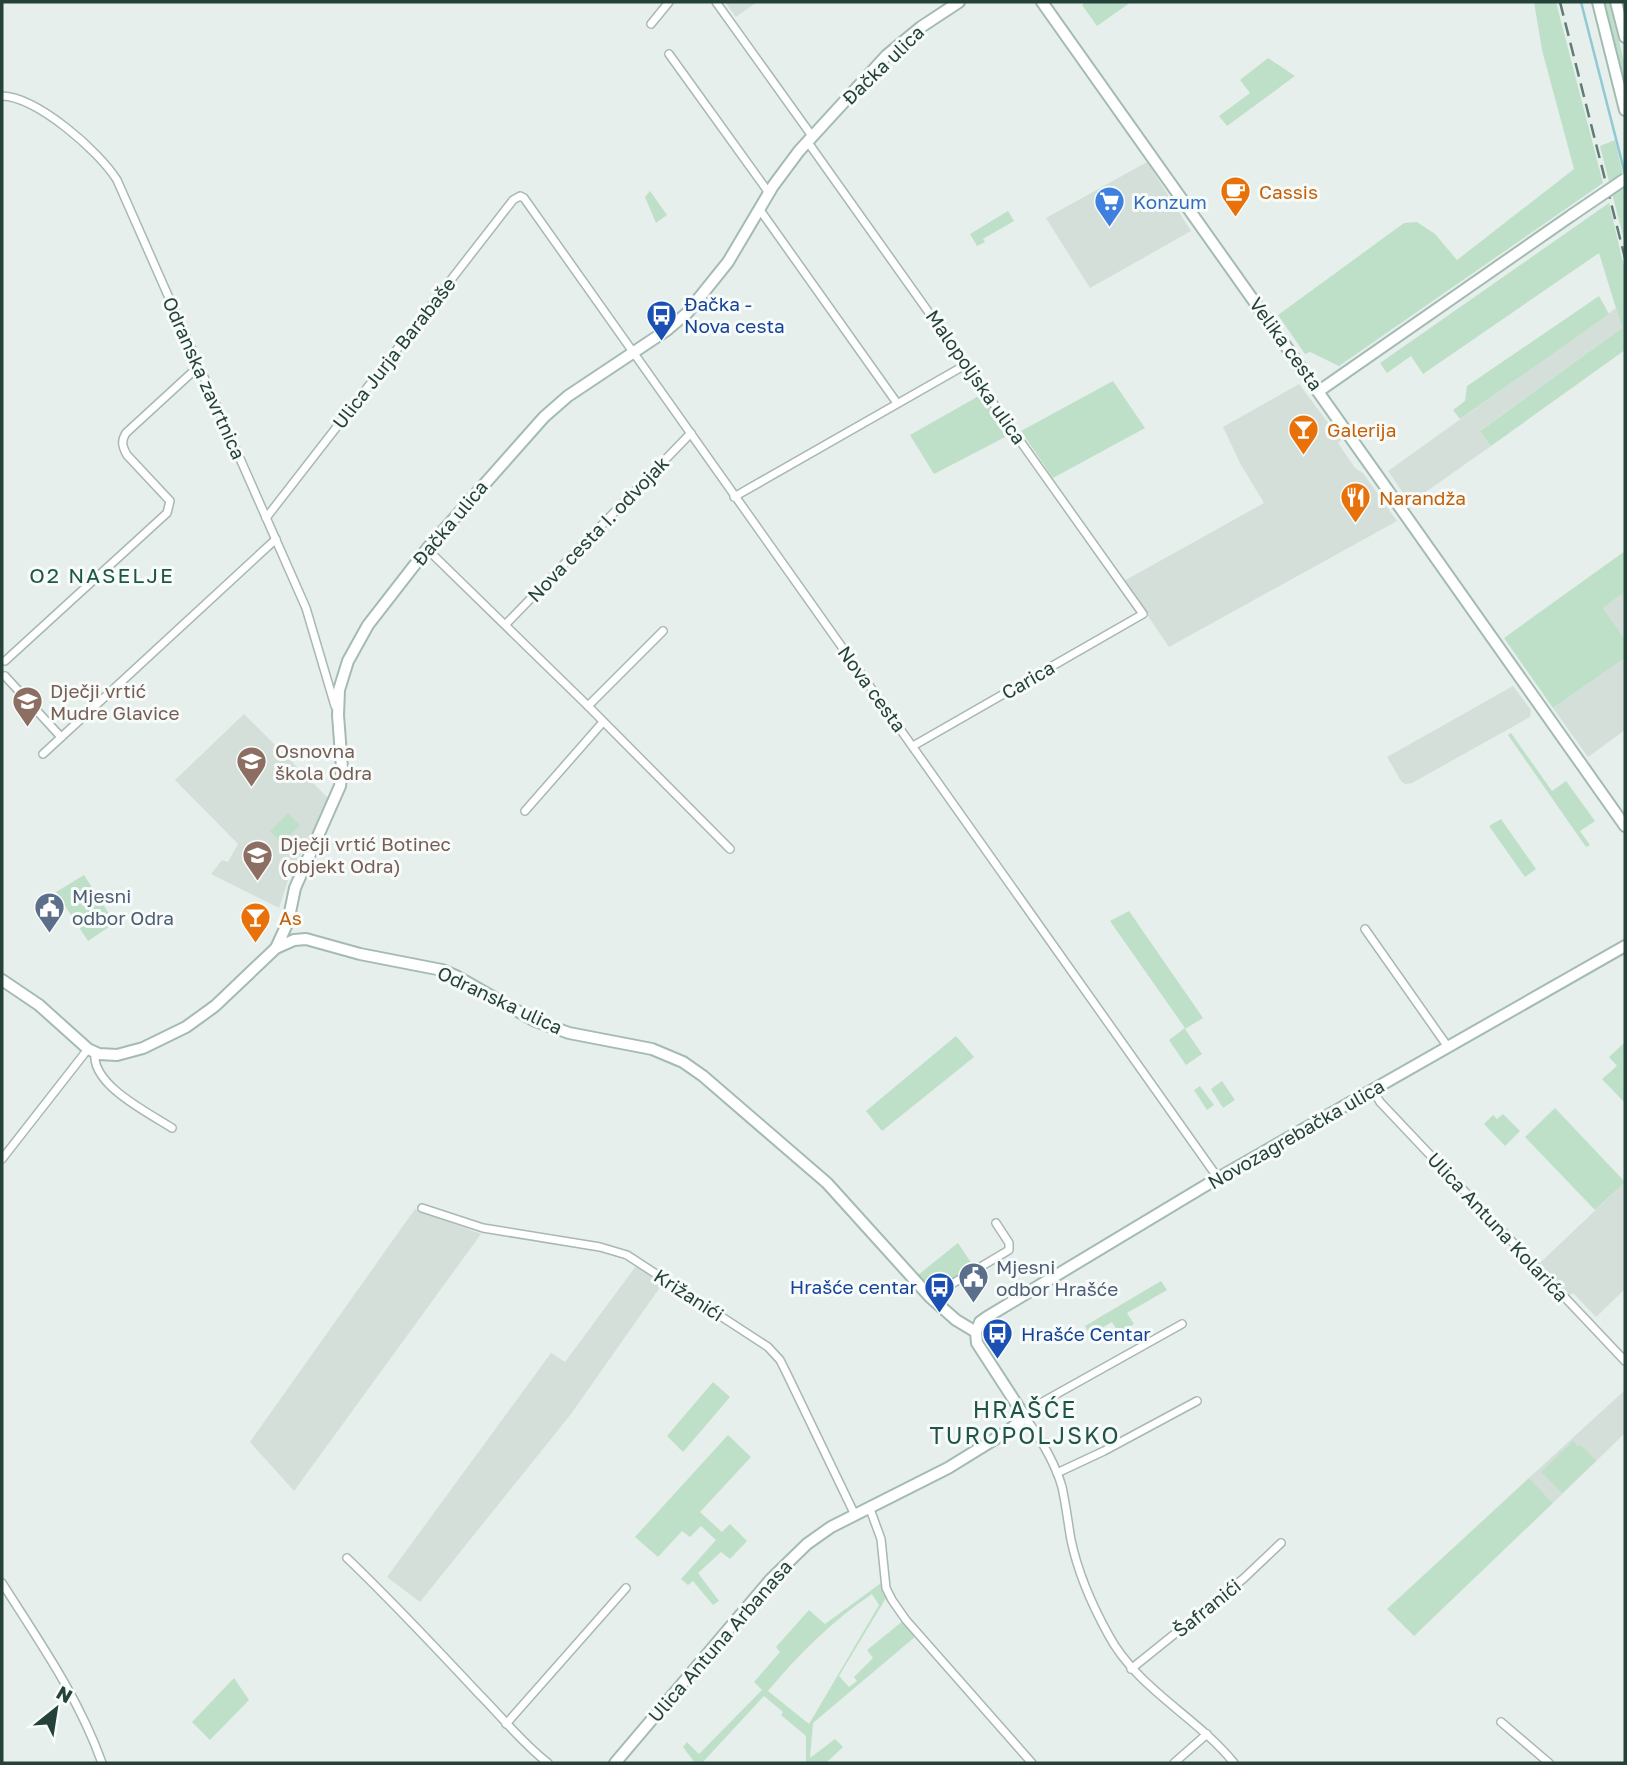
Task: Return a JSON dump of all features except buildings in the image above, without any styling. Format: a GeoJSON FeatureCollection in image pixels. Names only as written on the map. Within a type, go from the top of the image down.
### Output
{"type":"FeatureCollection","features":[{"type":"Feature","properties":{"kind":"main road","name":"Đačka ulica"},"geometry":{"type":"LineString","coordinates":[[276,948],[288,922],[295,888],[340,786],[342,747],[338,715],[339,690],[346,666],[368,625],[427,549],[544,417],[568,397],[677,322],[706,293],[736,252],[782,173],[810,138],[898,46],[958,2]]}},
{"type":"Feature","properties":{"kind":"main road","name":"Velika cesta"},"geometry":{"type":"LineString","coordinates":[[1042,2],[1320,391],[1625,826]]}},
{"type":"Feature","properties":{"kind":"main road"},"geometry":{"type":"LineString","coordinates":[[1598,2],[1625,110]]}},
{"type":"Feature","properties":{"kind":"main road"},"geometry":{"type":"LineString","coordinates":[[1616,2],[1625,37]]}},
{"type":"Feature","properties":{"kind":"main road"},"geometry":{"type":"LineString","coordinates":[[1320,391],[1625,179]]}},
{"type":"Feature","properties":{"kind":"main road"},"geometry":{"type":"LineString","coordinates":[[288,922],[296,933],[306,939]]}},
{"type":"Feature","properties":{"kind":"main road"},"geometry":{"type":"LineString","coordinates":[[2,980],[31,999],[92,1051],[113,1055],[128,1053],[167,1038],[186,1027],[215,1006],[276,948],[294,940],[306,939]]}},
{"type":"Feature","properties":{"kind":"main road","name":"Odranska ulica"},"geometry":{"type":"LineString","coordinates":[[306,939],[360,954],[442,970],[535,1021],[569,1033],[640,1045],[683,1062],[713,1084],[827,1183],[930,1297],[956,1320],[976,1332]]}},
{"type":"Feature","properties":{"kind":"main road","name":"Novozagrebačka ulica"},"geometry":{"type":"LineString","coordinates":[[976,1332],[978,1325],[986,1317],[1218,1178],[1625,946]]}},
{"type":"Feature","properties":{"kind":"main road"},"geometry":{"type":"LineString","coordinates":[[976,1332],[976,1339],[982,1350],[1025,1417]]}},
{"type":"Feature","properties":{"kind":"main road","name":"Ulica Antuna Arbanasa"},"geometry":{"type":"LineString","coordinates":[[615,1763],[780,1569],[818,1536],[948,1468],[1025,1417]]}},
{"type":"Feature","properties":{"kind":"street"},"geometry":{"type":"LineString","coordinates":[[651,24],[669,2]]}},
{"type":"Feature","properties":{"kind":"street"},"geometry":{"type":"LineString","coordinates":[[716,2],[810,138]]}},
{"type":"Feature","properties":{"kind":"street"},"geometry":{"type":"LineString","coordinates":[[669,54],[769,193]]}},
{"type":"Feature","properties":{"kind":"street","name":"Odranska zavrtnica"},"geometry":{"type":"LineString","coordinates":[[2,96],[11,96],[30,103],[88,145],[107,164],[117,180],[306,608],[338,715]]}},
{"type":"Feature","properties":{"kind":"street","name":"Malopoljska ulica"},"geometry":{"type":"LineString","coordinates":[[810,138],[1143,614]]}},
{"type":"Feature","properties":{"kind":"street","name":"Ulica Jurja Barabaše"},"geometry":{"type":"LineString","coordinates":[[266,518],[513,200],[520,196],[526,201]]}},
{"type":"Feature","properties":{"kind":"street","name":"Nova cesta"},"geometry":{"type":"LineString","coordinates":[[526,201],[1218,1178]]}},
{"type":"Feature","properties":{"kind":"street"},"geometry":{"type":"LineString","coordinates":[[760,210],[897,403]]}},
{"type":"Feature","properties":{"kind":"street"},"geometry":{"type":"LineString","coordinates":[[734,496],[967,363]]}},
{"type":"Feature","properties":{"kind":"street"},"geometry":{"type":"LineString","coordinates":[[61,737],[3,677],[8,667],[3,660],[167,513],[171,506],[170,501],[127,455],[122,446],[123,438],[199,366]]}},
{"type":"Feature","properties":{"kind":"street","name":"Nova cesta I. odvojak"},"geometry":{"type":"LineString","coordinates":[[506,624],[691,433]]}},
{"type":"Feature","properties":{"kind":"street"},"geometry":{"type":"LineString","coordinates":[[43,754],[276,539]]}},
{"type":"Feature","properties":{"kind":"street"},"geometry":{"type":"LineString","coordinates":[[427,549],[506,624],[730,849]]}},
{"type":"Feature","properties":{"kind":"street","name":"Carica"},"geometry":{"type":"LineString","coordinates":[[913,746],[1143,614]]}},
{"type":"Feature","properties":{"kind":"street"},"geometry":{"type":"LineString","coordinates":[[588,706],[663,631]]}},
{"type":"Feature","properties":{"kind":"street"},"geometry":{"type":"LineString","coordinates":[[324,668],[332,672],[346,666]]}},
{"type":"Feature","properties":{"kind":"street"},"geometry":{"type":"LineString","coordinates":[[525,811],[603,722]]}},
{"type":"Feature","properties":{"kind":"street"},"geometry":{"type":"LineString","coordinates":[[1365,929],[1448,1047]]}},
{"type":"Feature","properties":{"kind":"street"},"geometry":{"type":"LineString","coordinates":[[92,1051],[97,1068],[110,1085],[172,1128]]}},
{"type":"Feature","properties":{"kind":"street"},"geometry":{"type":"LineString","coordinates":[[2,1159],[92,1051]]}},
{"type":"Feature","properties":{"kind":"street","name":"Ulica Antuna Kolarića"},"geometry":{"type":"LineString","coordinates":[[1373,1091],[1380,1102],[1625,1361]]}},
{"type":"Feature","properties":{"kind":"street","name":"Križanići"},"geometry":{"type":"LineString","coordinates":[[422,1208],[483,1228],[600,1247],[627,1255],[768,1347],[784,1368],[855,1515]]}},
{"type":"Feature","properties":{"kind":"street"},"geometry":{"type":"LineString","coordinates":[[930,1297],[1009,1250],[1009,1243],[996,1223]]}},
{"type":"Feature","properties":{"kind":"street"},"geometry":{"type":"LineString","coordinates":[[1182,1324],[1037,1405],[1025,1417],[1057,1473],[1075,1557],[1109,1637],[1131,1669],[1207,1734],[1234,1763]]}},
{"type":"Feature","properties":{"kind":"street"},"geometry":{"type":"LineString","coordinates":[[1057,1473],[1198,1401]]}},
{"type":"Feature","properties":{"kind":"street"},"geometry":{"type":"LineString","coordinates":[[870,1509],[881,1539],[886,1588],[892,1600],[1032,1763]]}},
{"type":"Feature","properties":{"kind":"street","name":"Šafranići"},"geometry":{"type":"LineString","coordinates":[[1131,1669],[1243,1579],[1281,1543]]}},
{"type":"Feature","properties":{"kind":"street"},"geometry":{"type":"LineString","coordinates":[[347,1558],[397,1606],[415,1629],[506,1724],[548,1763]]}},
{"type":"Feature","properties":{"kind":"street"},"geometry":{"type":"LineString","coordinates":[[2,1583],[80,1710],[102,1763]]}},
{"type":"Feature","properties":{"kind":"street"},"geometry":{"type":"LineString","coordinates":[[506,1724],[626,1588]]}},
{"type":"Feature","properties":{"kind":"street"},"geometry":{"type":"LineString","coordinates":[[1500,1722],[1549,1763]]}},
{"type":"Feature","properties":{"kind":"street"},"geometry":{"type":"LineString","coordinates":[[1174,1763],[1207,1734]]}},
{"type":"Feature","properties":{"kind":"shaded area"},"geometry":{"type":"Polygon","coordinates":[[[725,2],[757,2],[736,17],[725,2]]]}},
{"type":"Feature","properties":{"kind":"shaded area"},"geometry":{"type":"Polygon","coordinates":[[[1147,162],[1191,231],[1090,288],[1046,218],[1147,162]]]}},
{"type":"Feature","properties":{"kind":"shaded area"},"geometry":{"type":"Polygon","coordinates":[[[1616,308],[1622,328],[1481,430],[1491,446],[1410,503],[1388,471],[1616,308]]]}},
{"type":"Feature","properties":{"kind":"shaded area"},"geometry":{"type":"Polygon","coordinates":[[[1299,384],[1341,440],[1338,443],[1355,468],[1363,473],[1397,521],[1169,647],[1124,581],[1264,503],[1241,465],[1223,427],[1299,384]]]}},
{"type":"Feature","properties":{"kind":"shaded area"},"geometry":{"type":"Polygon","coordinates":[[[1625,592],[1625,639],[1603,608],[1625,592]]]}},
{"type":"Feature","properties":{"kind":"shaded area"},"geometry":{"type":"Polygon","coordinates":[[[1625,658],[1625,730],[1588,757],[1553,708],[1625,658]]]}},
{"type":"Feature","properties":{"kind":"shaded area"},"geometry":{"type":"Polygon","coordinates":[[[1513,686],[1531,710],[1530,717],[1412,783],[1405,784],[1401,781],[1387,757],[1513,686]]]}},
{"type":"Feature","properties":{"kind":"shaded area","name":"Osnovna škola Odra"},"geometry":{"type":"Polygon","coordinates":[[[244,714],[329,799],[289,877],[279,908],[211,874],[222,860],[228,862],[238,844],[175,780],[244,714]]]}},
{"type":"Feature","properties":{"kind":"shaded area"},"geometry":{"type":"Polygon","coordinates":[[[1625,1182],[1625,1289],[1596,1317],[1573,1293],[1570,1295],[1540,1263],[1625,1182]]]}},
{"type":"Feature","properties":{"kind":"shaded area"},"geometry":{"type":"Polygon","coordinates":[[[415,1209],[481,1234],[294,1491],[250,1442],[415,1209]]]}},
{"type":"Feature","properties":{"kind":"shaded area"},"geometry":{"type":"Polygon","coordinates":[[[636,1266],[663,1283],[571,1414],[420,1602],[387,1577],[551,1353],[565,1362],[636,1266]]]}},
{"type":"Feature","properties":{"kind":"shaded area"},"geometry":{"type":"Polygon","coordinates":[[[1625,1390],[1625,1433],[1553,1503],[1529,1478],[1625,1390]]]}},
{"type":"Feature","properties":{"kind":"green space"},"geometry":{"type":"Polygon","coordinates":[[[1086,2],[1131,2],[1097,26],[1082,5],[1086,2]]]}},
{"type":"Feature","properties":{"kind":"green space"},"geometry":{"type":"Polygon","coordinates":[[[1534,2],[1556,2],[1603,183],[1339,366],[1310,352],[1305,354],[1278,315],[1404,223],[1417,222],[1435,234],[1457,260],[1574,169],[1542,50],[1534,2]]]}},
{"type":"Feature","properties":{"kind":"green space"},"geometry":{"type":"Polygon","coordinates":[[[1604,2],[1609,2],[1625,65],[1625,85],[1604,2]]]}},
{"type":"Feature","properties":{"kind":"green space"},"geometry":{"type":"Polygon","coordinates":[[[1268,58],[1295,76],[1227,126],[1219,116],[1250,93],[1240,80],[1268,58]]]}},
{"type":"Feature","properties":{"kind":"green space"},"geometry":{"type":"Polygon","coordinates":[[[1615,140],[1625,183],[1625,244],[1600,146],[1615,140]]]}},
{"type":"Feature","properties":{"kind":"green space"},"geometry":{"type":"Polygon","coordinates":[[[650,191],[667,215],[656,223],[645,197],[650,191]]]}},
{"type":"Feature","properties":{"kind":"green space"},"geometry":{"type":"Polygon","coordinates":[[[1609,203],[1625,271],[1625,350],[1491,446],[1480,431],[1622,328],[1599,253],[1423,374],[1411,356],[1387,373],[1380,363],[1609,203]]]}},
{"type":"Feature","properties":{"kind":"green space"},"geometry":{"type":"Polygon","coordinates":[[[1008,211],[1014,221],[983,239],[985,242],[977,246],[970,234],[1008,211]]]}},
{"type":"Feature","properties":{"kind":"green space"},"geometry":{"type":"Polygon","coordinates":[[[1599,296],[1609,314],[1460,419],[1453,410],[1465,401],[1467,386],[1599,296]]]}},
{"type":"Feature","properties":{"kind":"green space"},"geometry":{"type":"Polygon","coordinates":[[[1113,381],[1145,428],[1053,478],[1021,431],[1113,381]]]}},
{"type":"Feature","properties":{"kind":"green space"},"geometry":{"type":"Polygon","coordinates":[[[984,393],[1011,434],[934,474],[910,435],[984,393]]]}},
{"type":"Feature","properties":{"kind":"green space"},"geometry":{"type":"Polygon","coordinates":[[[1625,551],[1625,592],[1603,608],[1625,639],[1625,658],[1553,708],[1504,638],[1625,551]]]}},
{"type":"Feature","properties":{"kind":"green space"},"geometry":{"type":"Polygon","coordinates":[[[1511,733],[1552,791],[1566,781],[1595,821],[1580,831],[1590,845],[1586,847],[1508,735],[1511,733]]]}},
{"type":"Feature","properties":{"kind":"green space"},"geometry":{"type":"Polygon","coordinates":[[[288,813],[300,825],[282,843],[270,831],[288,813]]]}},
{"type":"Feature","properties":{"kind":"green space"},"geometry":{"type":"Polygon","coordinates":[[[1501,819],[1536,869],[1525,877],[1489,826],[1501,819]]]}},
{"type":"Feature","properties":{"kind":"green space"},"geometry":{"type":"Polygon","coordinates":[[[84,875],[115,923],[88,941],[56,892],[84,875]]]}},
{"type":"Feature","properties":{"kind":"green space"},"geometry":{"type":"Polygon","coordinates":[[[1129,911],[1203,1018],[1185,1029],[1202,1054],[1186,1065],[1169,1040],[1185,1028],[1110,921],[1129,911]]]}},
{"type":"Feature","properties":{"kind":"green space"},"geometry":{"type":"Polygon","coordinates":[[[956,1036],[974,1057],[882,1131],[866,1111],[956,1036]]]}},
{"type":"Feature","properties":{"kind":"green space"},"geometry":{"type":"Polygon","coordinates":[[[1624,1043],[1625,1103],[1602,1079],[1617,1066],[1609,1057],[1624,1043]]]}},
{"type":"Feature","properties":{"kind":"green space"},"geometry":{"type":"Polygon","coordinates":[[[1222,1081],[1235,1100],[1223,1108],[1211,1089],[1222,1081]]]}},
{"type":"Feature","properties":{"kind":"green space"},"geometry":{"type":"Polygon","coordinates":[[[1200,1086],[1214,1105],[1207,1110],[1194,1090],[1200,1086]]]}},
{"type":"Feature","properties":{"kind":"green space"},"geometry":{"type":"Polygon","coordinates":[[[1555,1108],[1625,1182],[1595,1210],[1525,1137],[1555,1108]]]}},
{"type":"Feature","properties":{"kind":"green space"},"geometry":{"type":"Polygon","coordinates":[[[1503,1114],[1520,1131],[1505,1146],[1484,1124],[1493,1115],[1497,1119],[1503,1114]]]}},
{"type":"Feature","properties":{"kind":"green space"},"geometry":{"type":"Polygon","coordinates":[[[958,1243],[974,1267],[938,1290],[930,1287],[918,1275],[958,1243]]]}},
{"type":"Feature","properties":{"kind":"green space"},"geometry":{"type":"Polygon","coordinates":[[[1161,1281],[1167,1290],[1127,1313],[1134,1324],[1119,1333],[1112,1322],[1090,1335],[1085,1326],[1161,1281]]]}},
{"type":"Feature","properties":{"kind":"green space"},"geometry":{"type":"Polygon","coordinates":[[[713,1382],[730,1397],[683,1452],[667,1436],[713,1382]]]}},
{"type":"Feature","properties":{"kind":"green space"},"geometry":{"type":"Polygon","coordinates":[[[728,1435],[751,1457],[700,1512],[722,1532],[730,1524],[747,1541],[730,1559],[721,1552],[698,1573],[719,1601],[713,1605],[693,1581],[688,1585],[681,1579],[716,1540],[701,1526],[690,1537],[682,1531],[658,1557],[635,1537],[728,1435]]]}},
{"type":"Feature","properties":{"kind":"green space"},"geometry":{"type":"Polygon","coordinates":[[[1573,1441],[1577,1446],[1581,1445],[1596,1461],[1562,1493],[1541,1472],[1573,1441]]]}},
{"type":"Feature","properties":{"kind":"green space"},"geometry":{"type":"Polygon","coordinates":[[[1529,1478],[1553,1503],[1414,1636],[1387,1609],[1529,1478]]]}},
{"type":"Feature","properties":{"kind":"green space"},"geometry":{"type":"Polygon","coordinates":[[[881,1583],[886,1598],[839,1676],[849,1687],[857,1681],[854,1677],[873,1658],[867,1650],[903,1621],[916,1636],[813,1723],[810,1758],[835,1739],[843,1747],[826,1763],[806,1763],[806,1736],[764,1696],[702,1763],[695,1763],[683,1747],[687,1742],[699,1754],[762,1690],[754,1682],[780,1652],[776,1647],[809,1610],[825,1624],[881,1583]],[[872,1594],[858,1604],[791,1664],[768,1691],[809,1724],[879,1605],[872,1594]]]}},
{"type":"Feature","properties":{"kind":"green space"},"geometry":{"type":"Polygon","coordinates":[[[234,1678],[249,1700],[210,1740],[192,1722],[234,1678]]]}},
{"type":"Feature","properties":{"kind":"waterway"},"geometry":{"type":"LineString","coordinates":[[1581,2],[1625,174]]}},
{"type":"Feature","properties":{"kind":"railway"},"geometry":{"type":"LineString","coordinates":[[1560,2],[1625,258]]}},
{"type":"Feature","properties":{"kind":"place","name":"Cassis"},"geometry":{"type":"Point","coordinates":[1236,219]}},
{"type":"Feature","properties":{"kind":"place","name":"Konzum"},"geometry":{"type":"Point","coordinates":[1110,229]}},
{"type":"Feature","properties":{"kind":"place","name":"Đačka - Nova cesta"},"geometry":{"type":"Point","coordinates":[661,342]}},
{"type":"Feature","properties":{"kind":"place","name":"Galerija"},"geometry":{"type":"Point","coordinates":[1304,457]}},
{"type":"Feature","properties":{"kind":"place","name":"Narandža"},"geometry":{"type":"Point","coordinates":[1356,525]}},
{"type":"Feature","properties":{"kind":"place","name":"Dječji vrtić Mudre Glavice"},"geometry":{"type":"Point","coordinates":[27,729]}},
{"type":"Feature","properties":{"kind":"place","name":"Osnovna škola Odra"},"geometry":{"type":"Point","coordinates":[252,789]}},
{"type":"Feature","properties":{"kind":"place","name":"Dječji vrtić Botinec (objekt Odra)"},"geometry":{"type":"Point","coordinates":[257,882]}},
{"type":"Feature","properties":{"kind":"place","name":"Mjesni odbor Odra"},"geometry":{"type":"Point","coordinates":[49,934]}},
{"type":"Feature","properties":{"kind":"place","name":"As"},"geometry":{"type":"Point","coordinates":[256,945]}},
{"type":"Feature","properties":{"kind":"place","name":"Mjesni odbor Hrašće"},"geometry":{"type":"Point","coordinates":[973,1305]}},
{"type":"Feature","properties":{"kind":"place","name":"Hrašće centar"},"geometry":{"type":"Point","coordinates":[940,1314]}},
{"type":"Feature","properties":{"kind":"place","name":"Hrašće Centar"},"geometry":{"type":"Point","coordinates":[998,1361]}},
{"type":"Feature","properties":{"kind":"district","name":"O2 NASELJE"},"geometry":{"type":"Point","coordinates":[102,576]}},
{"type":"Feature","properties":{"kind":"district","name":"HRAŠĆE TUROPOLJSKO"},"geometry":{"type":"Point","coordinates":[1025,1423]}}]}
